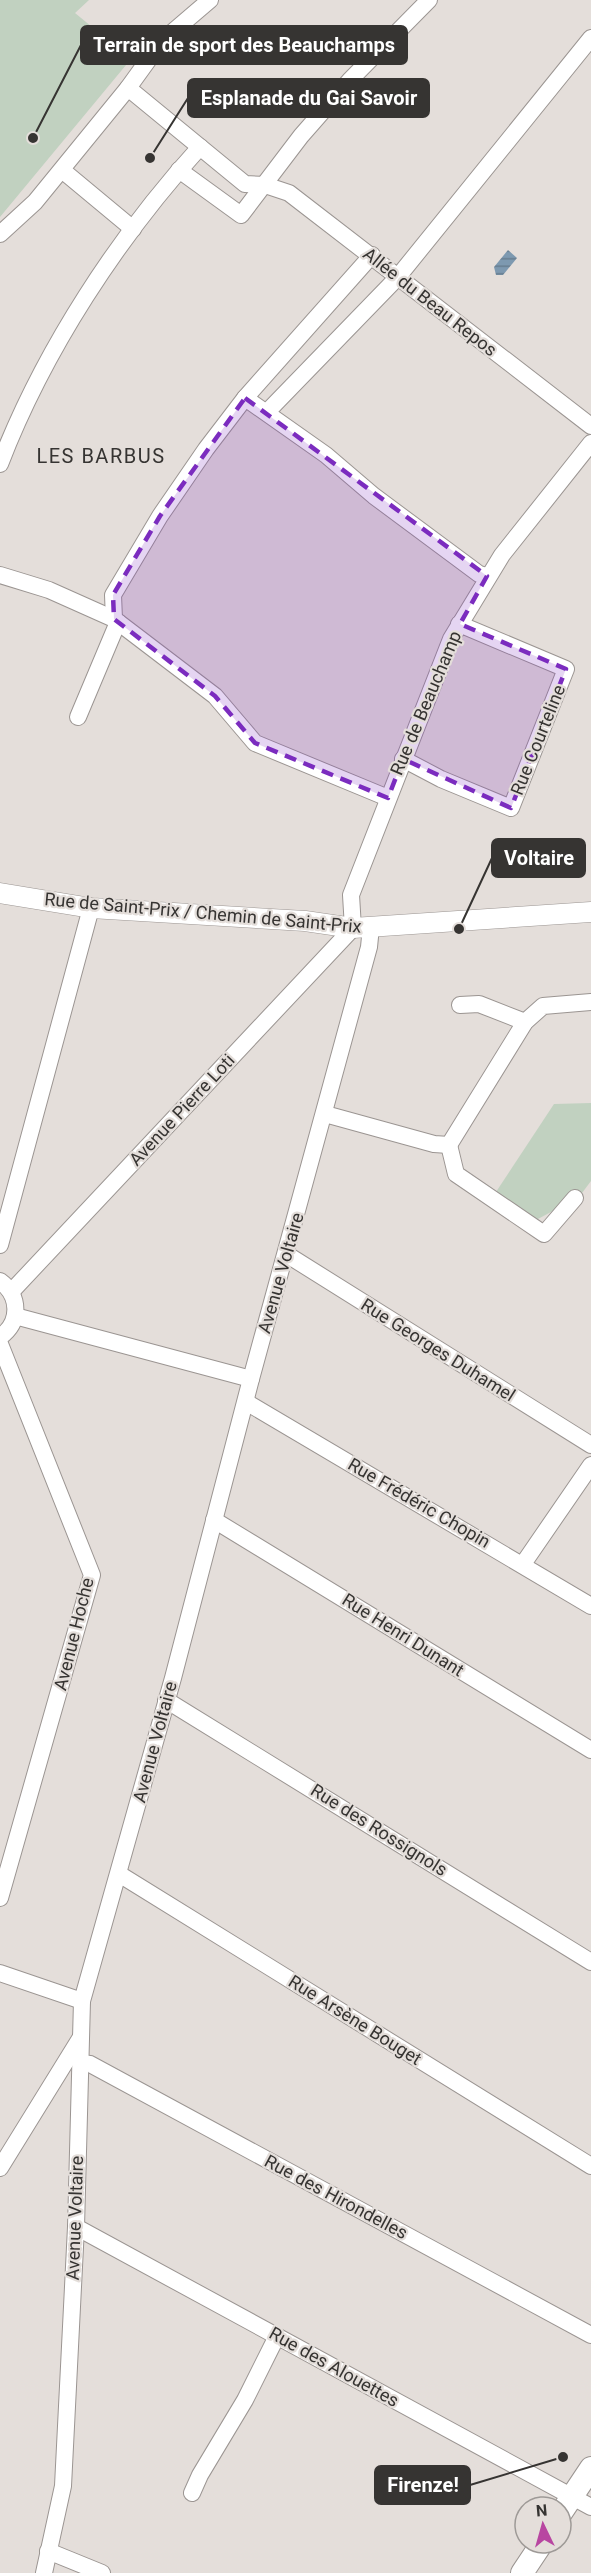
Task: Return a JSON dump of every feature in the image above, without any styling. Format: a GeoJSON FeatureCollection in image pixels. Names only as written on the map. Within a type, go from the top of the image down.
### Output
{"type":"FeatureCollection","features":[{"type":"Feature","properties":{"kind":"main road"},"geometry":{"type":"LineString","coordinates":[[575,2506],[591,2468]]}},
{"type":"Feature","properties":{"kind":"main road"},"geometry":{"type":"LineString","coordinates":[[522,2573],[534,2555]]}},
{"type":"Feature","properties":{"kind":"street"},"geometry":{"type":"LineString","coordinates":[[0,234],[35,202],[62,170],[128,88],[162,41],[210,0]]}},
{"type":"Feature","properties":{"kind":"street"},"geometry":{"type":"LineString","coordinates":[[179,170],[241,215],[301,136],[351,79],[429,0]]}},
{"type":"Feature","properties":{"kind":"street"},"geometry":{"type":"LineString","coordinates":[[267,412],[397,278],[591,38]]}},
{"type":"Feature","properties":{"kind":"street","name":"Allée du Beau Repos"},"geometry":{"type":"LineString","coordinates":[[128,88],[245,184],[265,185],[289,193],[591,426]]}},
{"type":"Feature","properties":{"kind":"street"},"geometry":{"type":"LineString","coordinates":[[0,465],[18,418],[65,330],[133,229],[200,147]]}},
{"type":"Feature","properties":{"kind":"street"},"geometry":{"type":"LineString","coordinates":[[62,170],[133,229]]}},
{"type":"Feature","properties":{"kind":"street"},"geometry":{"type":"LineString","coordinates":[[78,717],[116,620],[113,595],[148,536],[206,449],[245,398],[372,255]]}},
{"type":"Feature","properties":{"kind":"street"},"geometry":{"type":"LineString","coordinates":[[245,398],[267,412],[479,574],[487,576]]}},
{"type":"Feature","properties":{"kind":"street","name":"Rue de Beauchamp"},"geometry":{"type":"LineString","coordinates":[[362,927],[351,895],[450,639],[487,576],[547,494],[591,443]]}},
{"type":"Feature","properties":{"kind":"street"},"geometry":{"type":"LineString","coordinates":[[0,575],[49,590],[116,620],[215,696],[255,743],[388,798]]}},
{"type":"Feature","properties":{"kind":"street","name":"Rue Courteline"},"geometry":{"type":"LineString","coordinates":[[403,759],[441,779],[511,808],[566,669],[459,624]]}},
{"type":"Feature","properties":{"kind":"street","name":"Rue de Saint-Prix / Chemin de Saint-Prix"},"geometry":{"type":"LineString","coordinates":[[0,893],[92,908],[306,921],[362,927],[591,912]]}},
{"type":"Feature","properties":{"kind":"street"},"geometry":{"type":"LineString","coordinates":[[0,1245],[92,908]]}},
{"type":"Feature","properties":{"kind":"street","name":"Avenue Voltaire"},"geometry":{"type":"LineString","coordinates":[[44,2573],[63,2486],[76,2227],[82,2001],[119,1874],[251,1379],[325,1114],[362,927]]}},
{"type":"Feature","properties":{"kind":"street","name":"Avenue Pierre Loti"},"geometry":{"type":"LineString","coordinates":[[6,1286],[362,927]]}},
{"type":"Feature","properties":{"kind":"street"},"geometry":{"type":"LineString","coordinates":[[575,1198],[544,1234],[456,1174],[449,1144],[525,1022],[543,1006],[591,1002]]}},
{"type":"Feature","properties":{"kind":"street"},"geometry":{"type":"LineString","coordinates":[[460,1005],[478,1005],[525,1022]]}},
{"type":"Feature","properties":{"kind":"street"},"geometry":{"type":"LineString","coordinates":[[325,1114],[434,1144],[449,1144]]}},
{"type":"Feature","properties":{"kind":"street","name":"Rue Georges Duhamel"},"geometry":{"type":"LineString","coordinates":[[286,1254],[591,1446]]}},
{"type":"Feature","properties":{"kind":"street"},"geometry":{"type":"LineString","coordinates":[[0,1337],[12,1325],[15,1316],[6,1286]]}},
{"type":"Feature","properties":{"kind":"street"},"geometry":{"type":"LineString","coordinates":[[15,1316],[251,1379]]}},
{"type":"Feature","properties":{"kind":"street","name":"Avenue Hoche"},"geometry":{"type":"LineString","coordinates":[[0,1344],[92,1575],[0,1898]]}},
{"type":"Feature","properties":{"kind":"street","name":"Rue Frédéric Chopin"},"geometry":{"type":"LineString","coordinates":[[246,1402],[591,1606]]}},
{"type":"Feature","properties":{"kind":"street"},"geometry":{"type":"LineString","coordinates":[[523,1564],[591,1466]]}},
{"type":"Feature","properties":{"kind":"street","name":"Rue Henri Dunant"},"geometry":{"type":"LineString","coordinates":[[214,1520],[591,1750]]}},
{"type":"Feature","properties":{"kind":"street","name":"Rue des Rossignols"},"geometry":{"type":"LineString","coordinates":[[166,1700],[591,1962]]}},
{"type":"Feature","properties":{"kind":"street","name":"Rue Arsène Bouget"},"geometry":{"type":"LineString","coordinates":[[119,1874],[591,2166]]}},
{"type":"Feature","properties":{"kind":"street"},"geometry":{"type":"LineString","coordinates":[[0,1973],[82,2001]]}},
{"type":"Feature","properties":{"kind":"street"},"geometry":{"type":"LineString","coordinates":[[0,2168],[82,2036]]}},
{"type":"Feature","properties":{"kind":"street","name":"Rue des Hirondelles"},"geometry":{"type":"LineString","coordinates":[[81,2063],[90,2064],[591,2335]]}},
{"type":"Feature","properties":{"kind":"street","name":"Rue des Alouettes"},"geometry":{"type":"LineString","coordinates":[[76,2227],[277,2336],[575,2506]]}},
{"type":"Feature","properties":{"kind":"street"},"geometry":{"type":"LineString","coordinates":[[192,2493],[200,2475],[245,2400],[277,2336]]}},
{"type":"Feature","properties":{"kind":"street"},"geometry":{"type":"LineString","coordinates":[[48,2551],[102,2573]]}},
{"type":"Feature","properties":{"kind":"highlighted area"},"geometry":{"type":"Polygon","coordinates":[[[245,398],[487,576],[460,624],[566,669],[511,808],[403,759],[388,798],[255,743],[215,696],[114,619],[113,595],[160,516],[245,398]]]}},
{"type":"Feature","properties":{"kind":"green space"},"geometry":{"type":"Polygon","coordinates":[[[0,0],[89,0],[75,13],[131,59],[0,217],[0,0]]]}},
{"type":"Feature","properties":{"kind":"green space"},"geometry":{"type":"Polygon","coordinates":[[[591,1103],[591,1181],[579,1197],[536,1220],[492,1198],[554,1104],[591,1103]]]}},
{"type":"Feature","properties":{"kind":"water"},"geometry":{"type":"Polygon","coordinates":[[[508,250],[517,258],[503,275],[496,275],[494,267],[508,250]]]}},
{"type":"Feature","properties":{"kind":"place","name":"Terrain de sport des Beauchamps"},"geometry":{"type":"Point","coordinates":[33,138]}},
{"type":"Feature","properties":{"kind":"place","name":"Esplanade du Gai Savoir"},"geometry":{"type":"Point","coordinates":[150,158]}},
{"type":"Feature","properties":{"kind":"place","name":"Voltaire"},"geometry":{"type":"Point","coordinates":[459,929]}},
{"type":"Feature","properties":{"kind":"place","name":"Firenze!"},"geometry":{"type":"Point","coordinates":[563,2457]}},
{"type":"Feature","properties":{"kind":"district","name":"LES BARBUS"},"geometry":{"type":"Point","coordinates":[101,456]}}]}
